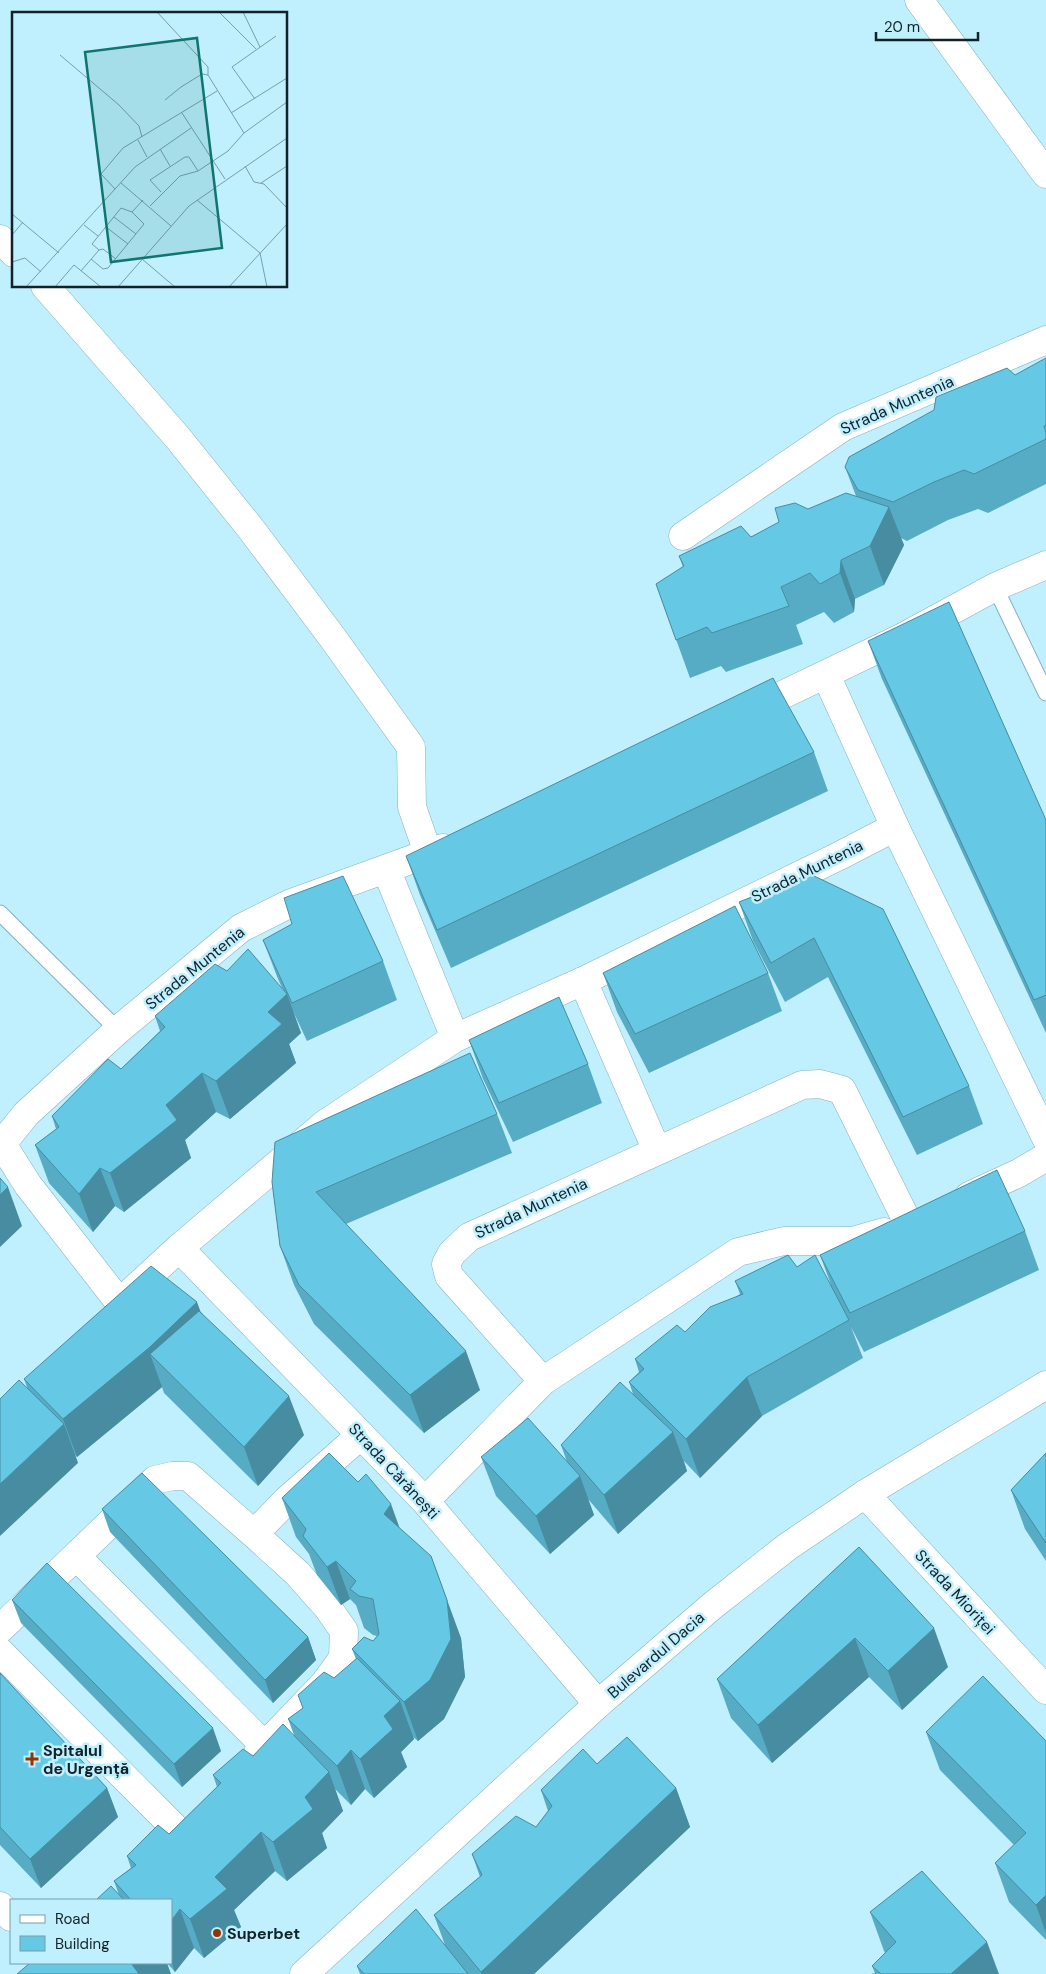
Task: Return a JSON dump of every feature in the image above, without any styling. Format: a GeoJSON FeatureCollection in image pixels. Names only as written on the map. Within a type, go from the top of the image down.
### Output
{"type":"FeatureCollection","features":[{"type":"Feature","properties":{"kind":"street"},"geometry":{"type":"LineString","coordinates":[[918,0],[1046,174]]}},
{"type":"Feature","properties":{"kind":"street"},"geometry":{"type":"LineString","coordinates":[[0,239],[12,251]]}},
{"type":"Feature","properties":{"kind":"street"},"geometry":{"type":"LineString","coordinates":[[47,288],[184,445],[332,636],[411,747],[412,807],[428,854]]}},
{"type":"Feature","properties":{"kind":"street","name":"Strada Muntenia"},"geometry":{"type":"LineString","coordinates":[[683,536],[843,427],[1046,340]]}},
{"type":"Feature","properties":{"kind":"street"},"geometry":{"type":"LineString","coordinates":[[730,719],[826,675],[903,637],[996,587],[1046,565]]}},
{"type":"Feature","properties":{"kind":"street"},"geometry":{"type":"LineString","coordinates":[[826,675],[895,827],[1046,1138]]}},
{"type":"Feature","properties":{"kind":"street","name":"Strada Muntenia"},"geometry":{"type":"LineString","coordinates":[[98,1321],[179,1248],[325,1124],[456,1038],[583,980],[895,827]]}},
{"type":"Feature","properties":{"kind":"street","name":"Strada Muntenia"},"geometry":{"type":"LineString","coordinates":[[119,1302],[28,1185],[2,1144],[26,1114],[118,1030],[241,928],[289,904],[470,838]]}},
{"type":"Feature","properties":{"kind":"street"},"geometry":{"type":"LineString","coordinates":[[386,869],[456,1038]]}},
{"type":"Feature","properties":{"kind":"street"},"geometry":{"type":"LineString","coordinates":[[583,980],[658,1150]]}},
{"type":"Feature","properties":{"kind":"street","name":"Strada Muntenia"},"geometry":{"type":"LineString","coordinates":[[543,1381],[449,1276],[446,1264],[452,1253],[468,1237],[802,1085],[820,1084],[842,1090],[909,1225]]}},
{"type":"Feature","properties":{"kind":"street"},"geometry":{"type":"LineString","coordinates":[[425,1501],[543,1381],[738,1252],[784,1241],[853,1241],[909,1225],[1046,1157]]}},
{"type":"Feature","properties":{"kind":"street","name":"Strada Cărănești"},"geometry":{"type":"LineString","coordinates":[[179,1248],[425,1501],[598,1704]]}},
{"type":"Feature","properties":{"kind":"street","name":"Bulevardul Dacia"},"geometry":{"type":"LineString","coordinates":[[304,1974],[598,1704],[720,1600],[787,1547],[865,1494],[1046,1385]]}},
{"type":"Feature","properties":{"kind":"street"},"geometry":{"type":"LineString","coordinates":[[254,1534],[287,1500],[361,1435]]}},
{"type":"Feature","properties":{"kind":"street"},"geometry":{"type":"LineString","coordinates":[[0,1629],[155,1480],[172,1476],[188,1476],[297,1573],[328,1608],[344,1631],[343,1658],[325,1683],[266,1746],[238,1772]]}},
{"type":"Feature","properties":{"kind":"street","name":"Strada Mioriței"},"geometry":{"type":"LineString","coordinates":[[865,1494],[1046,1690]]}},
{"type":"Feature","properties":{"kind":"street"},"geometry":{"type":"LineString","coordinates":[[76,1556],[266,1746]]}},
{"type":"Feature","properties":{"kind":"street"},"geometry":{"type":"LineString","coordinates":[[0,1652],[177,1830]]}},
{"type":"Feature","properties":{"kind":"street"},"geometry":{"type":"LineString","coordinates":[[156,1849],[198,1811]]}},
{"type":"Feature","properties":{"kind":"street"},"geometry":{"type":"LineString","coordinates":[[0,1906],[10,1916]]}},
{"type":"Feature","properties":{"kind":"lane"},"geometry":{"type":"LineString","coordinates":[[996,587],[1046,693]]}},
{"type":"Feature","properties":{"kind":"lane"},"geometry":{"type":"LineString","coordinates":[[0,913],[118,1030]]}},
{"type":"Feature","properties":{"kind":"building"},"geometry":{"type":"Polygon","coordinates":[[[1046,358],[1046,425],[1044,426],[1046,439],[974,474],[964,470],[893,502],[858,490],[845,467],[849,457],[934,410],[936,397],[1007,368],[1015,375],[1046,358]]]}},
{"type":"Feature","properties":{"kind":"building"},"geometry":{"type":"Polygon","coordinates":[[[846,493],[889,507],[870,546],[841,560],[840,573],[820,584],[810,573],[781,587],[789,606],[712,633],[707,627],[676,640],[656,584],[684,566],[679,556],[741,526],[751,537],[779,522],[775,508],[795,503],[808,509],[846,493]]]}},
{"type":"Feature","properties":{"kind":"building"},"geometry":{"type":"Polygon","coordinates":[[[949,602],[1046,820],[1046,995],[1034,1000],[868,641],[949,602]]]}},
{"type":"Feature","properties":{"kind":"building"},"geometry":{"type":"Polygon","coordinates":[[[773,678],[814,752],[437,930],[406,856],[773,678]]]}},
{"type":"Feature","properties":{"kind":"building"},"geometry":{"type":"Polygon","coordinates":[[[810,874],[883,909],[969,1086],[903,1117],[814,938],[771,963],[739,902],[810,874]]]}},
{"type":"Feature","properties":{"kind":"building"},"geometry":{"type":"Polygon","coordinates":[[[343,876],[383,961],[292,1003],[263,940],[292,924],[284,898],[343,876]]]}},
{"type":"Feature","properties":{"kind":"building"},"geometry":{"type":"Polygon","coordinates":[[[735,906],[768,973],[635,1034],[603,973],[735,906]]]}},
{"type":"Feature","properties":{"kind":"building"},"geometry":{"type":"Polygon","coordinates":[[[248,949],[287,994],[268,1012],[282,1024],[216,1081],[202,1073],[166,1105],[177,1120],[110,1173],[100,1168],[79,1194],[35,1145],[59,1127],[52,1116],[108,1059],[121,1069],[165,1027],[155,1016],[215,964],[227,971],[248,949]]]}},
{"type":"Feature","properties":{"kind":"building"},"geometry":{"type":"Polygon","coordinates":[[[559,997],[588,1064],[499,1103],[469,1040],[559,997]]]}},
{"type":"Feature","properties":{"kind":"building"},"geometry":{"type":"Polygon","coordinates":[[[470,1053],[497,1114],[316,1192],[466,1351],[410,1395],[299,1285],[280,1246],[272,1182],[275,1142],[470,1053]]]}},
{"type":"Feature","properties":{"kind":"building"},"geometry":{"type":"Polygon","coordinates":[[[997,1170],[1025,1231],[850,1313],[820,1255],[997,1170]]]}},
{"type":"Feature","properties":{"kind":"building"},"geometry":{"type":"Polygon","coordinates":[[[0,1178],[8,1187],[0,1195],[0,1178]]]}},
{"type":"Feature","properties":{"kind":"building"},"geometry":{"type":"Polygon","coordinates":[[[788,1255],[797,1267],[815,1255],[849,1320],[747,1377],[686,1439],[629,1382],[644,1369],[635,1359],[677,1325],[685,1332],[710,1307],[743,1294],[735,1281],[788,1255]]]}},
{"type":"Feature","properties":{"kind":"building"},"geometry":{"type":"Polygon","coordinates":[[[151,1266],[197,1302],[150,1347],[63,1419],[24,1379],[151,1266]]]}},
{"type":"Feature","properties":{"kind":"building"},"geometry":{"type":"Polygon","coordinates":[[[199,1311],[289,1396],[244,1447],[150,1354],[199,1311]]]}},
{"type":"Feature","properties":{"kind":"building"},"geometry":{"type":"Polygon","coordinates":[[[19,1380],[64,1424],[0,1484],[0,1399],[19,1380]]]}},
{"type":"Feature","properties":{"kind":"building"},"geometry":{"type":"Polygon","coordinates":[[[620,1382],[673,1432],[604,1495],[561,1445],[620,1382]]]}},
{"type":"Feature","properties":{"kind":"building"},"geometry":{"type":"Polygon","coordinates":[[[528,1418],[580,1476],[536,1516],[481,1457],[528,1418]]]}},
{"type":"Feature","properties":{"kind":"building"},"geometry":{"type":"Polygon","coordinates":[[[329,1453],[358,1482],[366,1474],[391,1504],[384,1514],[431,1556],[447,1600],[451,1639],[430,1680],[404,1702],[352,1649],[364,1637],[373,1641],[379,1634],[373,1599],[359,1596],[350,1589],[356,1581],[336,1561],[327,1567],[303,1536],[306,1529],[282,1498],[329,1453]]]}},
{"type":"Feature","properties":{"kind":"building"},"geometry":{"type":"Polygon","coordinates":[[[1046,1453],[1046,1543],[1011,1490],[1046,1453]]]}},
{"type":"Feature","properties":{"kind":"building"},"geometry":{"type":"Polygon","coordinates":[[[142,1473],[308,1637],[265,1680],[102,1509],[142,1473]]]}},
{"type":"Feature","properties":{"kind":"building"},"geometry":{"type":"Polygon","coordinates":[[[859,1547],[934,1628],[888,1671],[855,1638],[758,1725],[717,1679],[859,1547]]]}},
{"type":"Feature","properties":{"kind":"building"},"geometry":{"type":"Polygon","coordinates":[[[47,1563],[213,1728],[174,1764],[12,1600],[47,1563]]]}},
{"type":"Feature","properties":{"kind":"building"},"geometry":{"type":"Polygon","coordinates":[[[357,1658],[400,1701],[384,1716],[393,1729],[360,1759],[351,1750],[337,1766],[288,1719],[303,1708],[298,1695],[324,1672],[334,1678],[357,1658]]]}},
{"type":"Feature","properties":{"kind":"building","name":"Spitalul de Urgență"},"geometry":{"type":"Polygon","coordinates":[[[0,1673],[107,1788],[30,1859],[0,1827],[0,1673]]]}},
{"type":"Feature","properties":{"kind":"building"},"geometry":{"type":"Polygon","coordinates":[[[983,1676],[1046,1741],[1046,1895],[1036,1905],[995,1863],[1026,1833],[926,1732],[983,1676]]]}},
{"type":"Feature","properties":{"kind":"building"},"geometry":{"type":"Polygon","coordinates":[[[283,1724],[329,1772],[305,1797],[313,1809],[273,1842],[261,1832],[215,1877],[227,1889],[190,1919],[180,1909],[172,1920],[172,1899],[130,1899],[114,1881],[136,1865],[127,1856],[158,1825],[169,1834],[221,1783],[213,1775],[243,1749],[253,1756],[283,1724]]]}},
{"type":"Feature","properties":{"kind":"building"},"geometry":{"type":"Polygon","coordinates":[[[627,1737],[676,1788],[481,1972],[434,1915],[482,1875],[472,1854],[516,1816],[536,1827],[552,1806],[541,1790],[583,1749],[597,1764],[627,1737]]]}},
{"type":"Feature","properties":{"kind":"building"},"geometry":{"type":"Polygon","coordinates":[[[922,1871],[987,1942],[951,1974],[881,1974],[872,1966],[896,1942],[870,1912],[922,1871]]]}},
{"type":"Feature","properties":{"kind":"building"},"geometry":{"type":"Polygon","coordinates":[[[111,1886],[123,1899],[97,1899],[111,1886]]]}},
{"type":"Feature","properties":{"kind":"building"},"geometry":{"type":"Polygon","coordinates":[[[416,1909],[468,1974],[364,1974],[357,1966],[416,1909]]]}},
{"type":"Feature","properties":{"kind":"building"},"geometry":{"type":"Polygon","coordinates":[[[29,1964],[132,1964],[139,1974],[17,1974],[29,1964]]]}},
{"type":"Feature","properties":{"kind":"place","name":"Spitalul de Urgență"},"geometry":{"type":"Point","coordinates":[32,1759]}},
{"type":"Feature","properties":{"kind":"place","name":"Superbet"},"geometry":{"type":"Point","coordinates":[217,1933]}}]}
